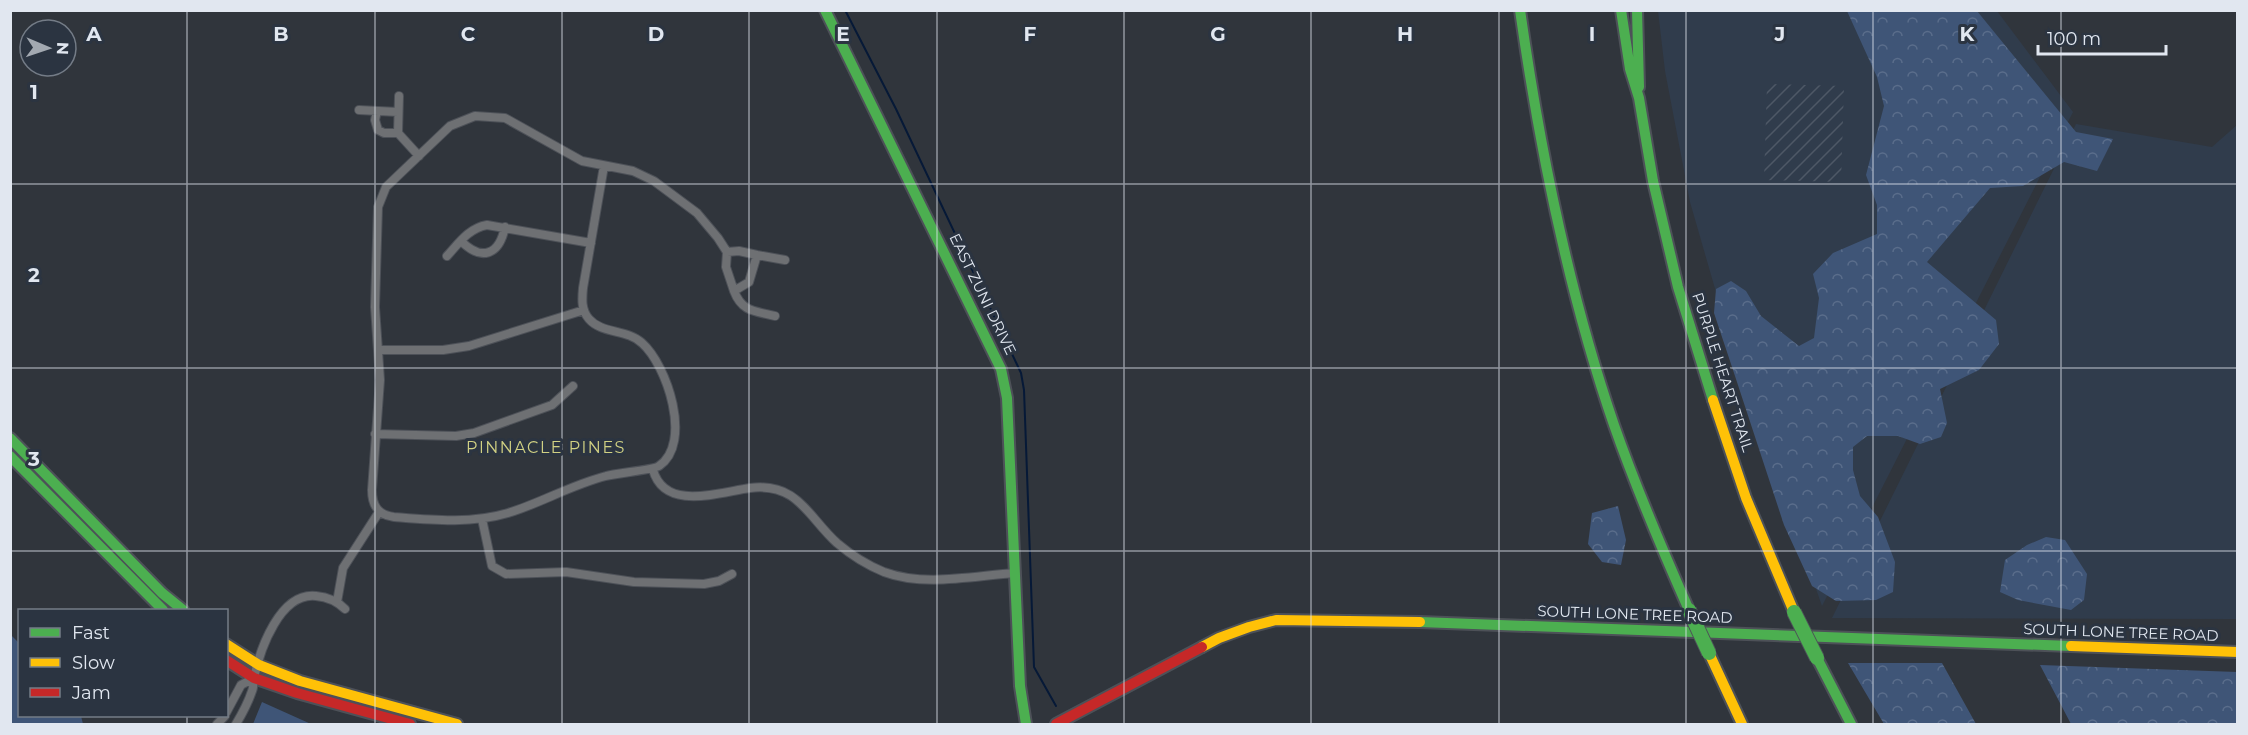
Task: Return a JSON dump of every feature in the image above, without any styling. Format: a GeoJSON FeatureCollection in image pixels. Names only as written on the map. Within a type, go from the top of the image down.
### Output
{"type":"FeatureCollection","features":[{"type":"Feature","properties":{"kind":"main road","name":"EAST ZUNI DRIVE"},"geometry":{"type":"LineString","coordinates":[[825,10],[1001,369],[1007,398],[1020,686],[1026,724]]}},
{"type":"Feature","properties":{"kind":"main road"},"geometry":{"type":"LineString","coordinates":[[1520,10],[1536,124],[1547,176],[1589,344],[1605,398],[1637,486],[1689,610],[1742,724]]}},
{"type":"Feature","properties":{"kind":"main road","name":"PURPLE HEART TRAIL"},"geometry":{"type":"LineString","coordinates":[[1621,10],[1630,69],[1639,98],[1653,181],[1678,287],[1698,354],[1746,498],[1794,612],[1851,724]]}},
{"type":"Feature","properties":{"kind":"main road"},"geometry":{"type":"LineString","coordinates":[[1637,10],[1639,98]]}},
{"type":"Feature","properties":{"kind":"main road"},"geometry":{"type":"LineString","coordinates":[[10,438],[162,593],[182,609]]}},
{"type":"Feature","properties":{"kind":"main road"},"geometry":{"type":"LineString","coordinates":[[10,456],[162,609]]}},
{"type":"Feature","properties":{"kind":"main road","name":"SOUTH LONE TREE ROAD"},"geometry":{"type":"LineString","coordinates":[[1056,724],[1219,638],[1276,620],[1465,623],[2238,652]]}},
{"type":"Feature","properties":{"kind":"main road"},"geometry":{"type":"LineString","coordinates":[[228,646],[256,671],[297,693],[410,724]]}},
{"type":"Feature","properties":{"kind":"main road"},"geometry":{"type":"LineString","coordinates":[[228,661],[256,671],[457,724]]}},
{"type":"Feature","properties":{"kind":"street"},"geometry":{"type":"LineString","coordinates":[[399,96],[398,133],[419,156]]}},
{"type":"Feature","properties":{"kind":"street"},"geometry":{"type":"LineString","coordinates":[[359,110],[398,111]]}},
{"type":"Feature","properties":{"kind":"street"},"geometry":{"type":"LineString","coordinates":[[377,111],[375,120],[378,130],[384,133],[398,133]]}},
{"type":"Feature","properties":{"kind":"street"},"geometry":{"type":"LineString","coordinates":[[604,166],[583,288],[584,310],[590,320],[597,325],[627,334],[642,342],[655,357],[666,379],[673,404],[673,440],[663,462],[652,470],[620,472],[584,482],[508,513],[482,519],[452,521],[385,516],[379,512],[372,497],[380,380],[375,307],[378,207],[386,187],[450,126],[466,118],[484,115],[505,118],[570,156],[582,161],[633,171],[654,181],[697,213],[728,252],[726,267],[738,301],[743,307],[775,316]]}},
{"type":"Feature","properties":{"kind":"street"},"geometry":{"type":"LineString","coordinates":[[447,256],[469,232],[480,226],[493,225],[591,243]]}},
{"type":"Feature","properties":{"kind":"street"},"geometry":{"type":"LineString","coordinates":[[461,241],[474,252],[488,253],[499,245],[505,228]]}},
{"type":"Feature","properties":{"kind":"street"},"geometry":{"type":"LineString","coordinates":[[728,252],[739,251],[785,260]]}},
{"type":"Feature","properties":{"kind":"street"},"geometry":{"type":"LineString","coordinates":[[734,291],[749,282],[757,255]]}},
{"type":"Feature","properties":{"kind":"street"},"geometry":{"type":"LineString","coordinates":[[379,350],[443,350],[469,346],[584,310]]}},
{"type":"Feature","properties":{"kind":"street"},"geometry":{"type":"LineString","coordinates":[[375,434],[456,436],[474,433],[552,405],[573,386]]}},
{"type":"Feature","properties":{"kind":"street"},"geometry":{"type":"LineString","coordinates":[[652,470],[661,485],[678,494],[688,496],[700,497],[762,487],[782,491],[804,504],[824,530],[851,555],[897,576],[926,579],[1015,573]]}},
{"type":"Feature","properties":{"kind":"street"},"geometry":{"type":"LineString","coordinates":[[337,602],[343,568],[379,512]]}},
{"type":"Feature","properties":{"kind":"street"},"geometry":{"type":"LineString","coordinates":[[482,519],[492,566],[506,574],[566,572],[622,582],[704,584],[719,581],[732,574]]}},
{"type":"Feature","properties":{"kind":"street"},"geometry":{"type":"LineString","coordinates":[[236,724],[253,689],[256,671],[269,635],[281,613],[290,603],[298,598],[309,596],[327,598],[337,602],[345,609]]}},
{"type":"Feature","properties":{"kind":"street"},"geometry":{"type":"LineString","coordinates":[[228,710],[241,685],[256,671]]}},
{"type":"Feature","properties":{"kind":"shaded area"},"geometry":{"type":"Polygon","coordinates":[[[1658,11],[1997,11],[2073,112],[1822,606],[1733,351],[1690,202],[1665,71],[1658,11]]]}},
{"type":"Feature","properties":{"kind":"shaded area"},"geometry":{"type":"Polygon","coordinates":[[[1767,84],[1844,86],[1841,182],[1764,180],[1767,84]]]}},
{"type":"Feature","properties":{"kind":"shaded area"},"geometry":{"type":"Polygon","coordinates":[[[2076,124],[2212,147],[2237,125],[2237,619],[1832,618],[2076,124]]]}},
{"type":"Feature","properties":{"kind":"green space"},"geometry":{"type":"Polygon","coordinates":[[[1847,11],[1977,11],[2076,132],[2113,139],[2097,171],[2064,162],[2023,186],[1990,188],[1927,262],[1996,320],[1999,344],[1979,370],[1940,389],[1947,423],[1941,437],[1920,444],[1898,436],[1867,436],[1853,447],[1853,470],[1860,496],[1878,517],[1895,562],[1893,592],[1876,600],[1836,601],[1812,586],[1784,525],[1714,313],[1716,289],[1731,281],[1746,291],[1761,316],[1799,346],[1814,338],[1819,298],[1813,274],[1833,253],[1877,234],[1877,205],[1866,175],[1884,106],[1877,77],[1847,11]]]}},
{"type":"Feature","properties":{"kind":"green space"},"geometry":{"type":"Polygon","coordinates":[[[1618,506],[1626,540],[1621,565],[1602,562],[1588,544],[1592,513],[1618,506]]]}},
{"type":"Feature","properties":{"kind":"green space"},"geometry":{"type":"Polygon","coordinates":[[[2046,537],[2065,540],[2087,574],[2084,600],[2071,610],[2018,600],[2000,592],[2005,560],[2027,545],[2046,537]]]}},
{"type":"Feature","properties":{"kind":"green space"},"geometry":{"type":"Polygon","coordinates":[[[10,634],[18,642],[18,717],[81,717],[83,724],[11,724],[10,634]]]}},
{"type":"Feature","properties":{"kind":"green space"},"geometry":{"type":"Polygon","coordinates":[[[1848,663],[1942,663],[1976,724],[1884,724],[1848,663]]]}},
{"type":"Feature","properties":{"kind":"green space"},"geometry":{"type":"Polygon","coordinates":[[[2040,665],[2237,672],[2237,724],[2071,724],[2040,665]]]}},
{"type":"Feature","properties":{"kind":"green space"},"geometry":{"type":"Polygon","coordinates":[[[262,702],[311,724],[253,724],[262,702]]]}},
{"type":"Feature","properties":{"kind":"waterway"},"geometry":{"type":"LineString","coordinates":[[845,10],[896,109],[1021,373],[1024,390],[1034,667],[1056,706]]}},
{"type":"Feature","properties":{"kind":"traffic: fast"},"geometry":{"type":"LineString","coordinates":[[825,10],[1001,369],[1007,398],[1020,686],[1026,724]]}},
{"type":"Feature","properties":{"kind":"traffic: fast"},"geometry":{"type":"LineString","coordinates":[[1520,10],[1546,168],[1583,323],[1622,449],[1689,610]]}},
{"type":"Feature","properties":{"kind":"traffic: fast"},"geometry":{"type":"LineString","coordinates":[[1621,10],[1630,69],[1639,98],[1653,181],[1678,287],[1713,400]]}},
{"type":"Feature","properties":{"kind":"traffic: fast"},"geometry":{"type":"LineString","coordinates":[[1637,10],[1639,87]]}},
{"type":"Feature","properties":{"kind":"traffic: fast"},"geometry":{"type":"LineString","coordinates":[[10,438],[162,593],[182,609]]}},
{"type":"Feature","properties":{"kind":"traffic: fast"},"geometry":{"type":"LineString","coordinates":[[10,456],[162,609]]}},
{"type":"Feature","properties":{"kind":"traffic: fast"},"geometry":{"type":"LineString","coordinates":[[1689,610],[1709,653]]}},
{"type":"Feature","properties":{"kind":"traffic: fast"},"geometry":{"type":"LineString","coordinates":[[1794,612],[1817,658]]}},
{"type":"Feature","properties":{"kind":"traffic: fast"},"geometry":{"type":"LineString","coordinates":[[1420,622],[2071,646]]}},
{"type":"Feature","properties":{"kind":"traffic: fast"},"geometry":{"type":"LineString","coordinates":[[1817,658],[1851,724]]}},
{"type":"Feature","properties":{"kind":"traffic: slow"},"geometry":{"type":"LineString","coordinates":[[1713,400],[1746,498],[1794,612]]}},
{"type":"Feature","properties":{"kind":"traffic: slow"},"geometry":{"type":"LineString","coordinates":[[1202,647],[1249,627],[1276,620],[1420,622]]}},
{"type":"Feature","properties":{"kind":"traffic: slow"},"geometry":{"type":"LineString","coordinates":[[228,645],[259,665],[300,681],[457,724]]}},
{"type":"Feature","properties":{"kind":"traffic: slow"},"geometry":{"type":"LineString","coordinates":[[2071,646],[2238,652]]}},
{"type":"Feature","properties":{"kind":"traffic: slow"},"geometry":{"type":"LineString","coordinates":[[1709,653],[1742,724]]}},
{"type":"Feature","properties":{"kind":"traffic: jam"},"geometry":{"type":"LineString","coordinates":[[1056,724],[1202,647]]}},
{"type":"Feature","properties":{"kind":"traffic: jam"},"geometry":{"type":"LineString","coordinates":[[228,661],[254,678],[297,693],[410,724]]}},
{"type":"Feature","properties":{"kind":"district","name":"PINNACLE PINES"},"geometry":{"type":"Point","coordinates":[546,447]}}]}
